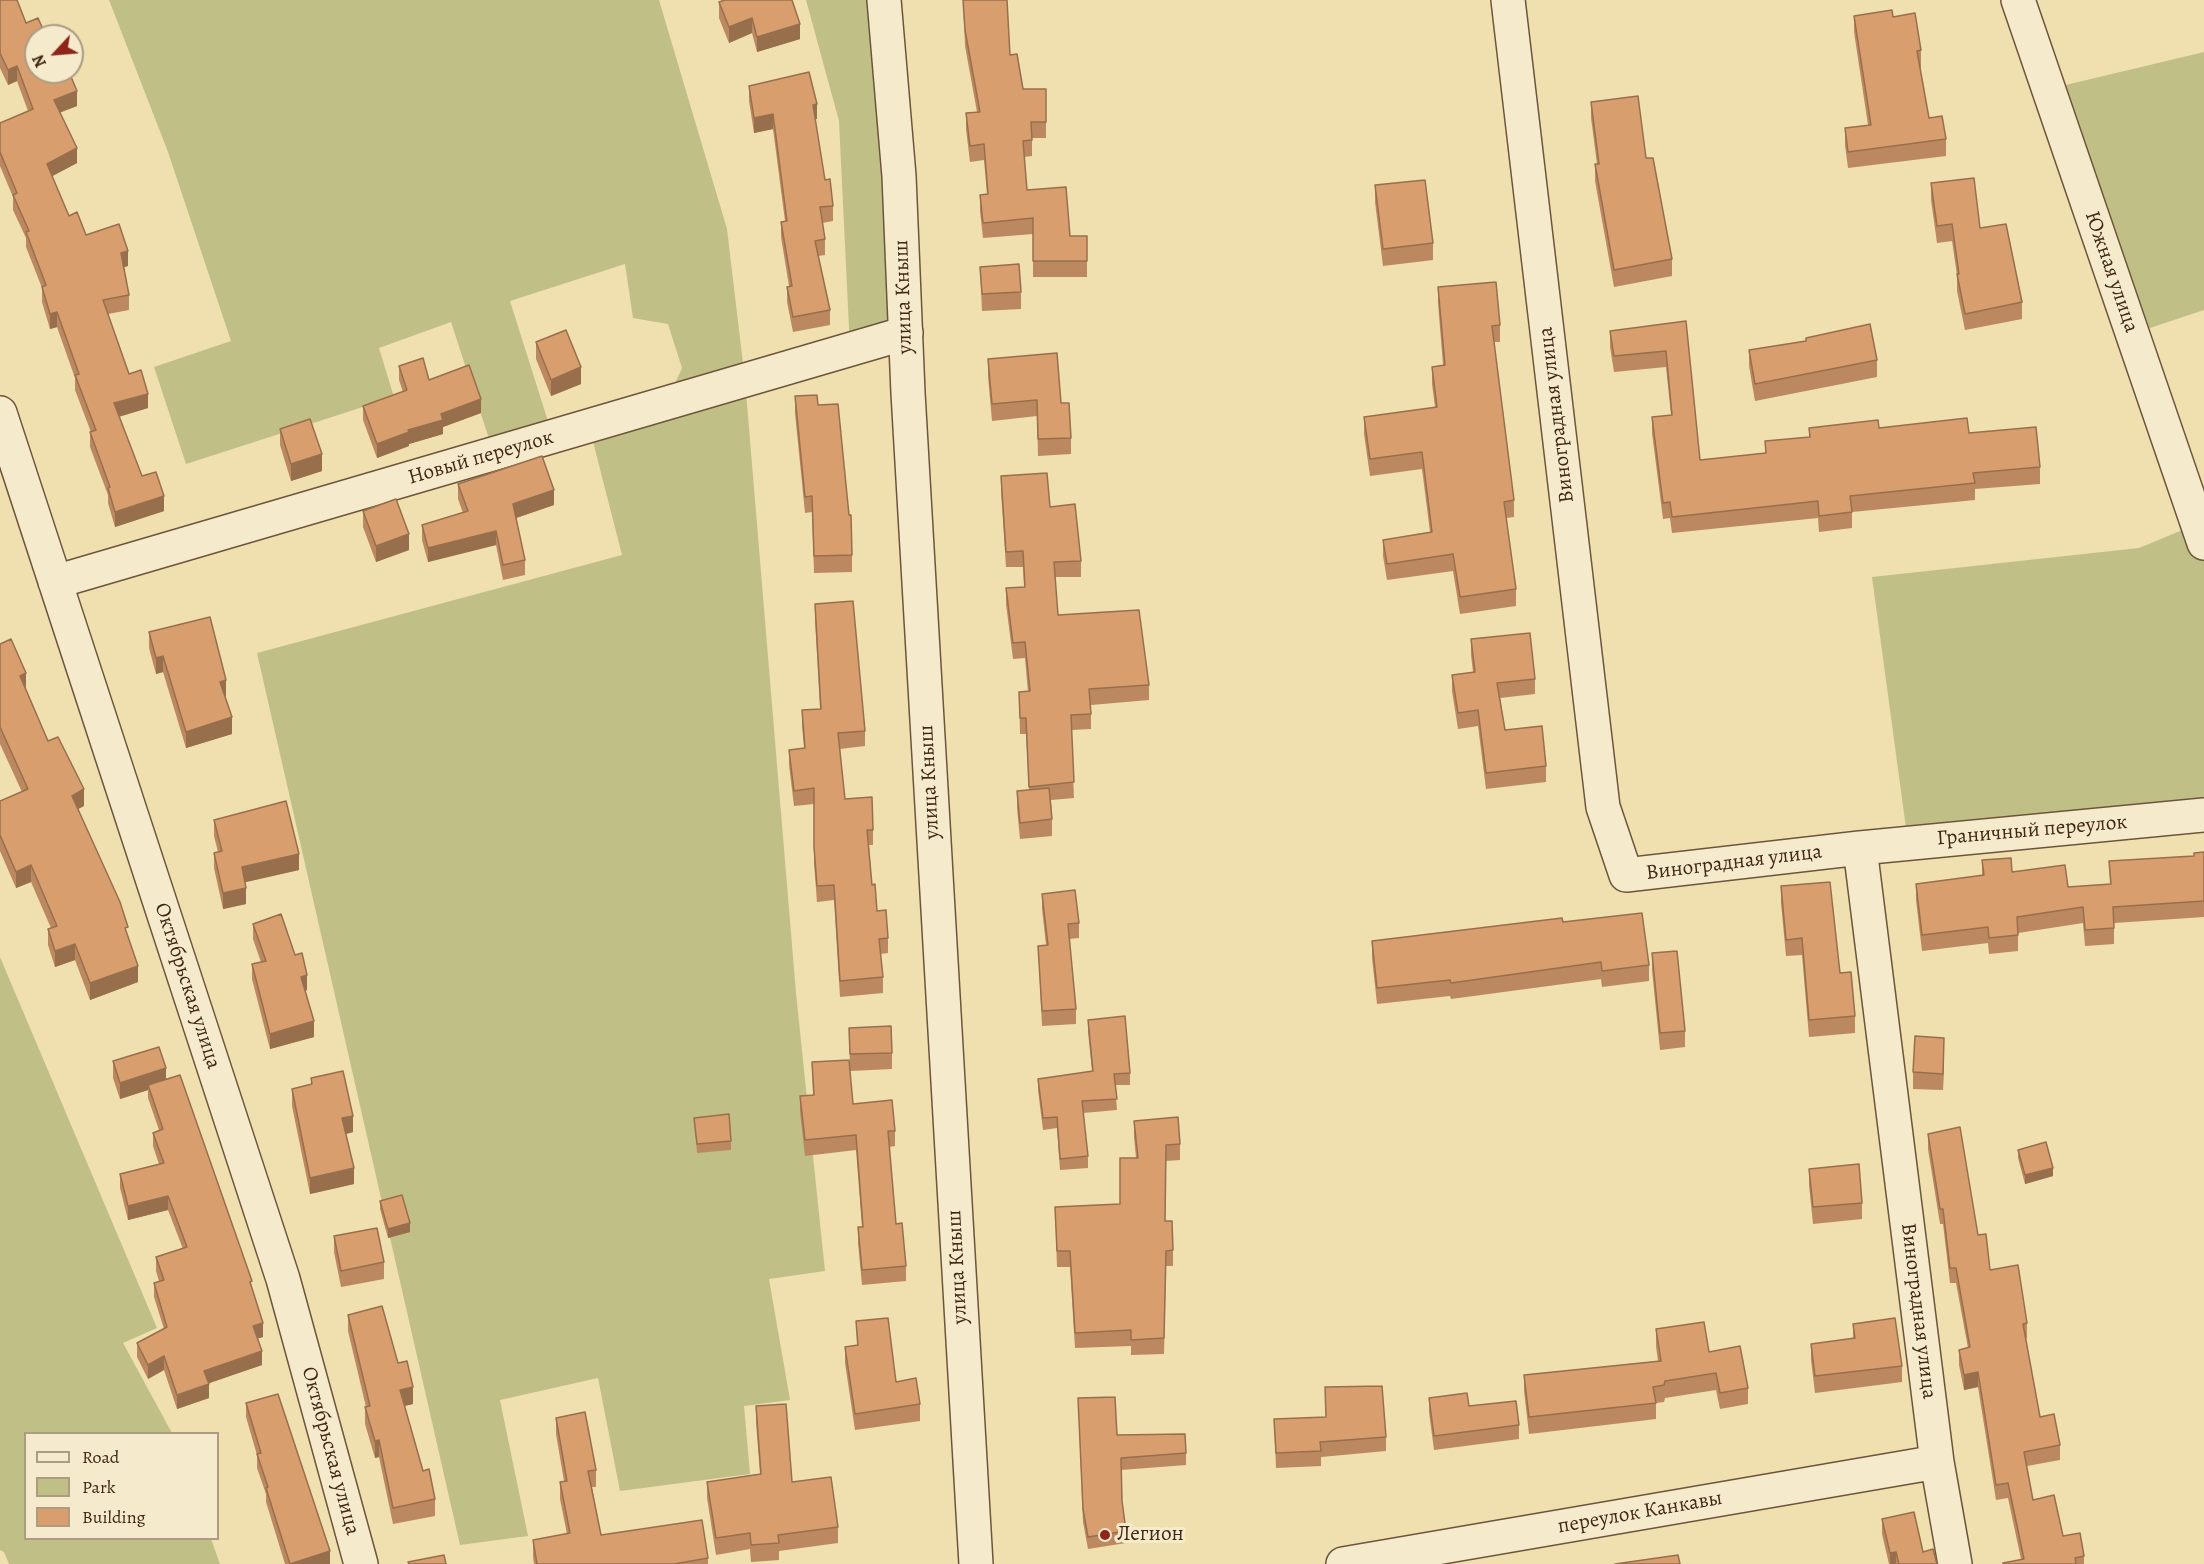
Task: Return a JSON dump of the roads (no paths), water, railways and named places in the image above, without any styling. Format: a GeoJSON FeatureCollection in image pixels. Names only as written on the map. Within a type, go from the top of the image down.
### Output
{"type":"FeatureCollection","features":[{"type":"Feature","properties":{"kind":"street","name":"улица Кныш"},"geometry":{"type":"LineString","coordinates":[[884,0],[899,176],[976,1564]]}},
{"type":"Feature","properties":{"kind":"street","name":"Виноградная улица"},"geometry":{"type":"LineString","coordinates":[[1508,0],[1603,807],[1626,875],[1860,848],[1937,1462],[1955,1564]]}},
{"type":"Feature","properties":{"kind":"street","name":"Южная улица"},"geometry":{"type":"LineString","coordinates":[[2018,0],[2204,543]]}},
{"type":"Feature","properties":{"kind":"street","name":"Новый переулок"},"geometry":{"type":"LineString","coordinates":[[55,582],[906,333]]}},
{"type":"Feature","properties":{"kind":"street","name":"Октябрьская улица"},"geometry":{"type":"LineString","coordinates":[[0,413],[283,1279],[362,1564]]}},
{"type":"Feature","properties":{"kind":"street","name":"Граничный переулок"},"geometry":{"type":"LineString","coordinates":[[1860,848],[2204,815]]}},
{"type":"Feature","properties":{"kind":"street","name":"переулок Канкавы"},"geometry":{"type":"LineString","coordinates":[[1343,1564],[1937,1462]]}},
{"type":"Feature","properties":{"kind":"place","name":"Легион"},"geometry":{"type":"Point","coordinates":[1105,1535]}}]}
